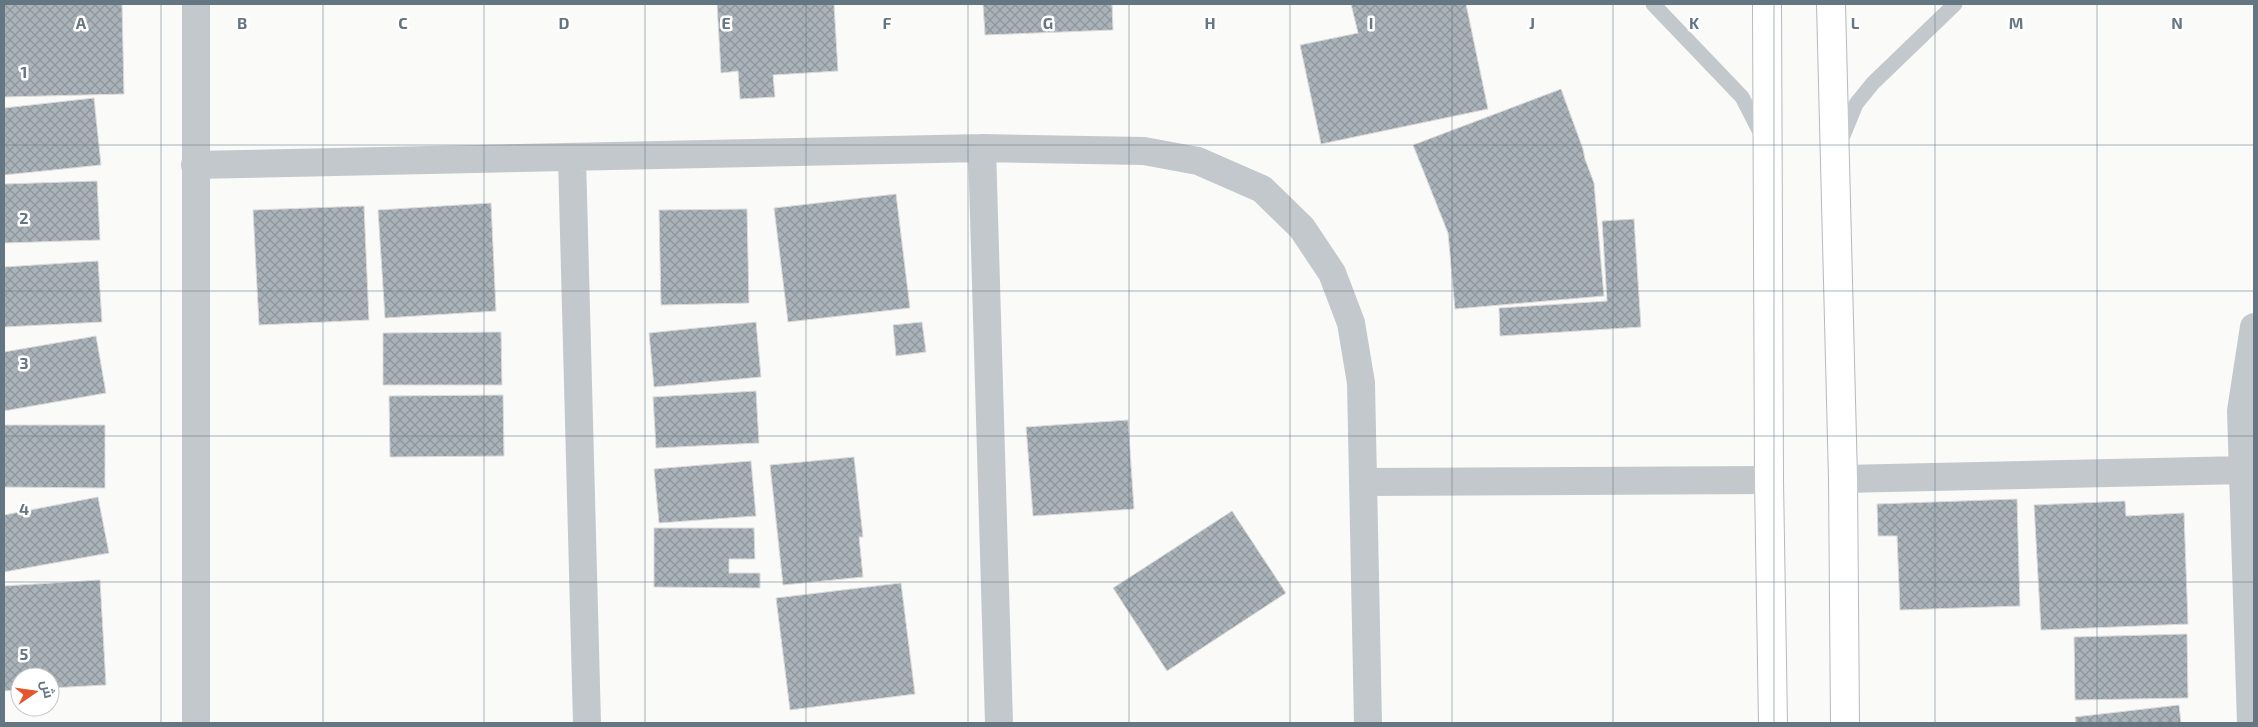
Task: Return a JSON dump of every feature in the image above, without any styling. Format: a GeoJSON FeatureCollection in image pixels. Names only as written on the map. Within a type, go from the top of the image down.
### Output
{"type":"FeatureCollection","features":[{"type":"Feature","properties":{"kind":"street"},"geometry":{"type":"LineString","coordinates":[[196,4],[196,723]]}},
{"type":"Feature","properties":{"kind":"street"},"geometry":{"type":"LineString","coordinates":[[1831,4],[1843,480],[1845,723]]}},
{"type":"Feature","properties":{"kind":"street"},"geometry":{"type":"LineString","coordinates":[[1832,57],[1846,4]]}},
{"type":"Feature","properties":{"kind":"street"},"geometry":{"type":"LineString","coordinates":[[1765,11],[1773,723]]}},
{"type":"Feature","properties":{"kind":"street"},"geometry":{"type":"LineString","coordinates":[[195,165],[982,148],[1144,151],[1198,161],[1262,188],[1302,228],[1332,273],[1351,323],[1361,383],[1368,723]]}},
{"type":"Feature","properties":{"kind":"street"},"geometry":{"type":"LineString","coordinates":[[982,148],[999,723]]}},
{"type":"Feature","properties":{"kind":"street"},"geometry":{"type":"LineString","coordinates":[[572,158],[587,723]]}},
{"type":"Feature","properties":{"kind":"street"},"geometry":{"type":"LineString","coordinates":[[2251,723],[2241,411],[2254,327]]}},
{"type":"Feature","properties":{"kind":"street"},"geometry":{"type":"LineString","coordinates":[[1843,480],[2243,470]]}},
{"type":"Feature","properties":{"kind":"street"},"geometry":{"type":"LineString","coordinates":[[1364,482],[1769,480]]}},
{"type":"Feature","properties":{"kind":"lane"},"geometry":{"type":"LineString","coordinates":[[1653,4],[1742,97],[1761,133],[1768,165]]}},
{"type":"Feature","properties":{"kind":"lane"},"geometry":{"type":"LineString","coordinates":[[1834,164],[1846,126],[1856,104],[1873,84],[1955,4]]}},
{"type":"Feature","properties":{"kind":"building"},"geometry":{"type":"Polygon","coordinates":[[[4,4],[122,4],[124,94],[4,97],[4,4]]]}},
{"type":"Feature","properties":{"kind":"building"},"geometry":{"type":"Polygon","coordinates":[[[717,4],[834,4],[838,71],[773,75],[775,97],[740,99],[738,71],[721,73],[717,4]]]}},
{"type":"Feature","properties":{"kind":"building"},"geometry":{"type":"Polygon","coordinates":[[[983,4],[1112,4],[1113,30],[985,35],[983,4]]]}},
{"type":"Feature","properties":{"kind":"building"},"geometry":{"type":"Polygon","coordinates":[[[1351,4],[1466,4],[1488,109],[1321,144],[1300,45],[1358,33],[1351,4]]]}},
{"type":"Feature","properties":{"kind":"building"},"geometry":{"type":"Polygon","coordinates":[[[1561,89],[1594,183],[1604,296],[1455,309],[1448,233],[1413,145],[1561,89]]]}},
{"type":"Feature","properties":{"kind":"building"},"geometry":{"type":"Polygon","coordinates":[[[94,98],[101,165],[4,175],[4,108],[94,98]]]}},
{"type":"Feature","properties":{"kind":"building"},"geometry":{"type":"Polygon","coordinates":[[[97,181],[100,240],[4,243],[4,184],[97,181]]]}},
{"type":"Feature","properties":{"kind":"building"},"geometry":{"type":"Polygon","coordinates":[[[896,194],[910,308],[788,322],[774,208],[896,194]]]}},
{"type":"Feature","properties":{"kind":"building"},"geometry":{"type":"Polygon","coordinates":[[[491,203],[496,311],[385,318],[378,210],[491,203]]]}},
{"type":"Feature","properties":{"kind":"building"},"geometry":{"type":"Polygon","coordinates":[[[364,206],[369,320],[259,325],[253,210],[364,206]]]}},
{"type":"Feature","properties":{"kind":"building"},"geometry":{"type":"Polygon","coordinates":[[[747,209],[749,303],[661,305],[659,210],[747,209]]]}},
{"type":"Feature","properties":{"kind":"building"},"geometry":{"type":"Polygon","coordinates":[[[1634,219],[1641,327],[1500,336],[1499,308],[1607,301],[1602,221],[1634,219]]]}},
{"type":"Feature","properties":{"kind":"building"},"geometry":{"type":"Polygon","coordinates":[[[98,261],[102,322],[4,327],[4,267],[98,261]]]}},
{"type":"Feature","properties":{"kind":"building"},"geometry":{"type":"Polygon","coordinates":[[[756,322],[761,377],[654,387],[649,333],[756,322]]]}},
{"type":"Feature","properties":{"kind":"building"},"geometry":{"type":"Polygon","coordinates":[[[922,322],[926,352],[896,356],[893,325],[922,322]]]}},
{"type":"Feature","properties":{"kind":"building"},"geometry":{"type":"Polygon","coordinates":[[[501,332],[502,385],[383,385],[383,333],[501,332]]]}},
{"type":"Feature","properties":{"kind":"building"},"geometry":{"type":"Polygon","coordinates":[[[96,336],[106,393],[4,411],[4,352],[96,336]]]}},
{"type":"Feature","properties":{"kind":"building"},"geometry":{"type":"Polygon","coordinates":[[[756,391],[759,443],[656,448],[653,397],[756,391]]]}},
{"type":"Feature","properties":{"kind":"building"},"geometry":{"type":"Polygon","coordinates":[[[503,395],[504,456],[390,457],[389,396],[503,395]]]}},
{"type":"Feature","properties":{"kind":"building"},"geometry":{"type":"Polygon","coordinates":[[[1128,420],[1134,509],[1033,516],[1026,427],[1128,420]]]}},
{"type":"Feature","properties":{"kind":"building"},"geometry":{"type":"Polygon","coordinates":[[[4,425],[105,425],[105,488],[4,487],[4,425]]]}},
{"type":"Feature","properties":{"kind":"building"},"geometry":{"type":"Polygon","coordinates":[[[854,457],[863,537],[859,537],[863,577],[783,585],[770,465],[854,457]]]}},
{"type":"Feature","properties":{"kind":"building"},"geometry":{"type":"Polygon","coordinates":[[[751,461],[756,516],[659,523],[654,469],[751,461]]]}},
{"type":"Feature","properties":{"kind":"building"},"geometry":{"type":"Polygon","coordinates":[[[98,497],[109,553],[4,572],[4,515],[98,497]]]}},
{"type":"Feature","properties":{"kind":"building"},"geometry":{"type":"Polygon","coordinates":[[[2017,499],[2020,606],[1900,610],[1897,536],[1878,536],[1877,504],[2017,499]]]}},
{"type":"Feature","properties":{"kind":"building"},"geometry":{"type":"Polygon","coordinates":[[[2125,501],[2126,516],[2184,513],[2188,624],[2041,630],[2034,505],[2125,501]]]}},
{"type":"Feature","properties":{"kind":"building"},"geometry":{"type":"Polygon","coordinates":[[[1232,511],[1286,593],[1167,671],[1113,588],[1232,511]]]}},
{"type":"Feature","properties":{"kind":"building"},"geometry":{"type":"Polygon","coordinates":[[[654,528],[754,528],[755,559],[729,559],[729,573],[760,573],[760,588],[654,587],[654,528]]]}},
{"type":"Feature","properties":{"kind":"building"},"geometry":{"type":"Polygon","coordinates":[[[100,580],[106,685],[60,687],[60,667],[10,667],[10,691],[4,691],[4,586],[100,580]]]}},
{"type":"Feature","properties":{"kind":"building"},"geometry":{"type":"Polygon","coordinates":[[[901,583],[915,694],[790,710],[776,598],[901,583]]]}},
{"type":"Feature","properties":{"kind":"building"},"geometry":{"type":"Polygon","coordinates":[[[2187,634],[2188,698],[2075,700],[2074,637],[2187,634]]]}},
{"type":"Feature","properties":{"kind":"building"},"geometry":{"type":"Polygon","coordinates":[[[2179,705],[2181,723],[2076,723],[2075,717],[2179,705]]]}}]}
